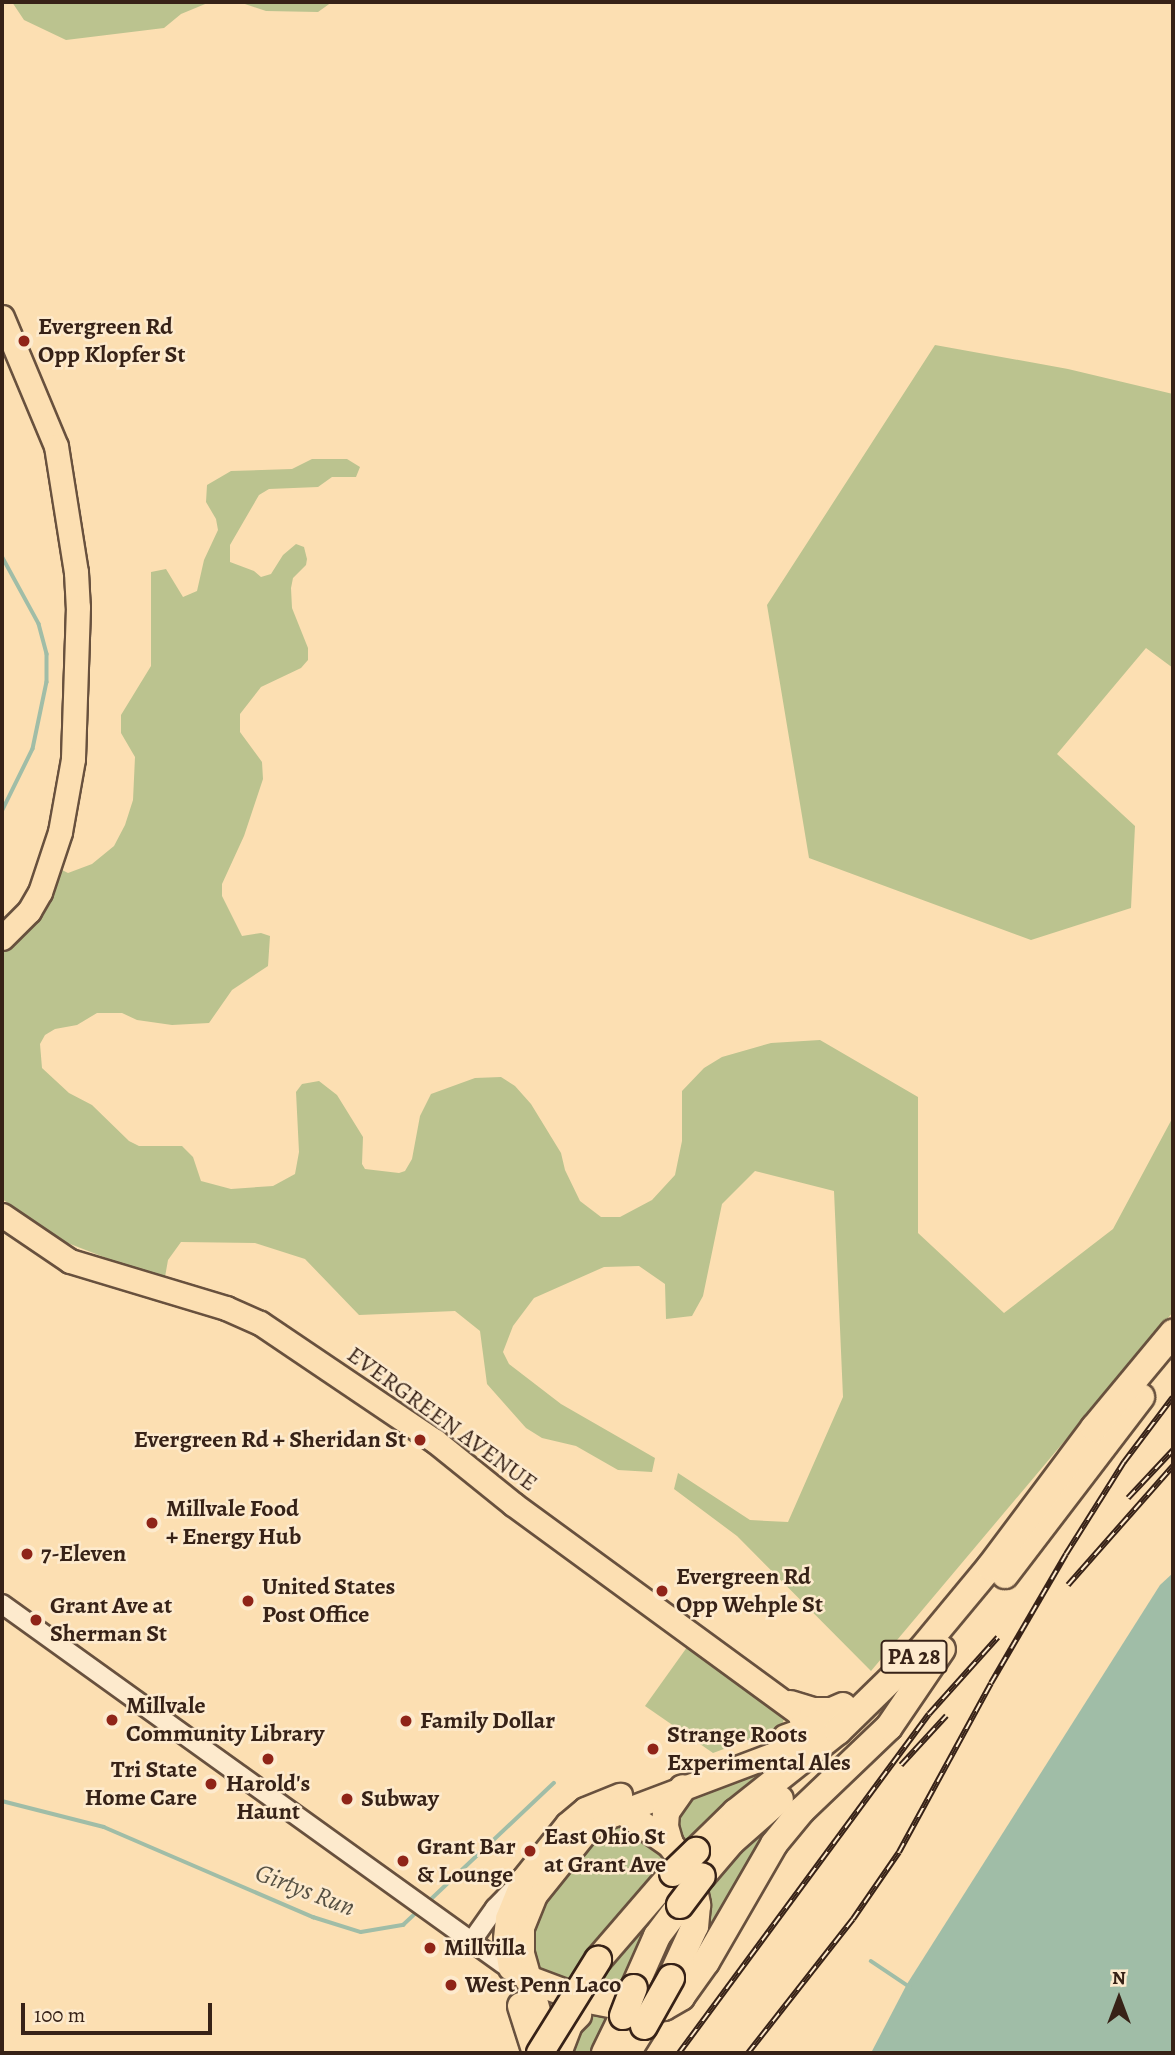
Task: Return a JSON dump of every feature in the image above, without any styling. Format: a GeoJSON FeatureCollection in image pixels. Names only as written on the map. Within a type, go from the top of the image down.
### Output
{"type":"FeatureCollection","features":[{"type":"Feature","properties":{"kind":"highway","name":"PA 28"},"geometry":{"type":"LineString","coordinates":[[605,2053],[624,2016],[657,1936],[680,1905],[699,1864],[736,1812],[838,1731],[921,1650],[990,1567],[1094,1428],[1173,1333]]}},
{"type":"Feature","properties":{"kind":"highway","name":"PA 28"},"geometry":{"type":"LineString","coordinates":[[538,2053],[598,1960],[673,1873],[699,1864],[850,1744],[942,1649],[1042,1529],[1173,1358]]}},
{"type":"Feature","properties":{"kind":"highway"},"geometry":{"type":"LineString","coordinates":[[794,1735],[816,1727],[848,1703],[924,1625],[1044,1479],[1094,1428]]}},
{"type":"Feature","properties":{"kind":"highway"},"geometry":{"type":"LineString","coordinates":[[558,2053],[569,2024],[579,2013],[624,2016],[640,2010],[664,2007],[681,1997],[693,1983],[774,1844],[802,1810],[889,1727],[942,1649]]}},
{"type":"Feature","properties":{"kind":"highway"},"geometry":{"type":"LineString","coordinates":[[790,1704],[813,1711],[832,1710],[848,1703]]}},
{"type":"Feature","properties":{"kind":"highway"},"geometry":{"type":"LineString","coordinates":[[670,1844],[665,1826],[666,1812],[683,1788]]}},
{"type":"Feature","properties":{"kind":"highway"},"geometry":{"type":"LineString","coordinates":[[621,1810],[670,1844],[690,1871],[697,1905],[695,1926],[671,1978],[624,2016]]}},
{"type":"Feature","properties":{"kind":"highway"},"geometry":{"type":"LineString","coordinates":[[519,1974],[545,1988],[624,2016]]}},
{"type":"Feature","properties":{"kind":"highway"},"geometry":{"type":"LineString","coordinates":[[521,2006],[538,2053]]}},
{"type":"Feature","properties":{"kind":"highway"},"geometry":{"type":"LineString","coordinates":[[624,2016],[627,2053]]}},
{"type":"Feature","properties":{"kind":"main road"},"geometry":{"type":"LineString","coordinates":[[2,938],[29,911],[40,892],[60,832],[73,759],[78,607],[76,572],[56,446],[4,327]]}},
{"type":"Feature","properties":{"kind":"main road","name":"EVERGREEN AVENUE"},"geometry":{"type":"LineString","coordinates":[[2,1215],[70,1261],[226,1308],[260,1323],[435,1441],[513,1504],[790,1704]]}},
{"type":"Feature","properties":{"kind":"main road"},"geometry":{"type":"LineString","coordinates":[[521,2006],[519,1974],[525,1912],[535,1895],[584,1834],[602,1819],[621,1810],[787,1749],[796,1743],[794,1735],[799,1713],[790,1704]]}},
{"type":"Feature","properties":{"kind":"main road"},"geometry":{"type":"LineString","coordinates":[[550,2053],[505,1938],[507,1918],[523,1879],[567,1824],[585,1809],[794,1735]]}},
{"type":"Feature","properties":{"kind":"street"},"geometry":{"type":"LineString","coordinates":[[2,1604],[434,1916],[519,1974]]}},
{"type":"Feature","properties":{"kind":"street"},"geometry":{"type":"LineString","coordinates":[[471,1942],[495,1908],[523,1879]]}},
{"type":"Feature","properties":{"kind":"green space"},"geometry":{"type":"Polygon","coordinates":[[[12,2],[210,2],[181,14],[164,28],[66,40],[24,20],[12,2]]]}},
{"type":"Feature","properties":{"kind":"green space"},"geometry":{"type":"Polygon","coordinates":[[[239,2],[332,2],[318,12],[266,11],[239,2]]]}},
{"type":"Feature","properties":{"kind":"green space"},"geometry":{"type":"Polygon","coordinates":[[[935,345],[1068,369],[1173,394],[1173,668],[1146,648],[1057,754],[1135,826],[1131,908],[1031,940],[809,858],[767,605],[935,345]]]}},
{"type":"Feature","properties":{"kind":"green space"},"geometry":{"type":"Polygon","coordinates":[[[312,459],[347,459],[360,467],[356,477],[332,477],[318,487],[269,489],[259,495],[230,545],[230,562],[254,571],[261,577],[271,574],[283,555],[296,544],[304,547],[307,559],[306,565],[293,578],[291,588],[292,608],[308,648],[308,660],[301,668],[261,687],[240,714],[240,732],[262,762],[263,779],[244,836],[222,884],[222,896],[242,936],[261,933],[270,936],[268,966],[232,990],[209,1023],[172,1025],[137,1020],[122,1013],[97,1013],[77,1025],[55,1029],[45,1035],[40,1044],[42,1068],[69,1093],[92,1105],[129,1141],[139,1146],[182,1146],[193,1157],[201,1181],[231,1189],[273,1186],[295,1174],[299,1152],[296,1092],[302,1084],[319,1081],[337,1095],[363,1137],[362,1164],[365,1169],[399,1173],[405,1171],[412,1159],[420,1116],[431,1094],[475,1078],[501,1077],[515,1086],[531,1104],[561,1153],[565,1170],[580,1201],[601,1217],[620,1217],[652,1200],[675,1175],[682,1141],[682,1091],[704,1068],[722,1057],[771,1043],[820,1040],[918,1097],[918,1233],[1004,1313],[1113,1229],[1173,1117],[1173,1312],[871,1671],[737,1536],[674,1489],[678,1473],[750,1520],[788,1522],[843,1397],[834,1191],[755,1171],[722,1204],[703,1296],[692,1316],[666,1319],[665,1284],[639,1266],[604,1267],[534,1298],[513,1326],[503,1352],[509,1364],[561,1404],[655,1458],[652,1472],[618,1470],[576,1446],[542,1438],[526,1428],[487,1384],[480,1331],[455,1311],[359,1315],[305,1259],[255,1243],[181,1242],[168,1260],[165,1277],[140,1271],[65,1242],[2,1199],[2,948],[31,924],[60,869],[68,873],[92,864],[114,846],[125,825],[133,800],[135,757],[121,733],[121,715],[151,666],[151,572],[166,569],[183,597],[197,591],[204,560],[218,530],[216,519],[206,502],[207,485],[231,471],[292,469],[312,459]]]}},
{"type":"Feature","properties":{"kind":"green space"},"geometry":{"type":"Polygon","coordinates":[[[690,1643],[782,1712],[784,1719],[781,1728],[713,1753],[645,1706],[690,1643]]]}},
{"type":"Feature","properties":{"kind":"green space"},"geometry":{"type":"Polygon","coordinates":[[[786,1756],[682,1850],[674,1810],[680,1802],[786,1756]]]}},
{"type":"Feature","properties":{"kind":"green space"},"geometry":{"type":"Polygon","coordinates":[[[787,1812],[689,1973],[701,1897],[732,1862],[787,1812]]]}},
{"type":"Feature","properties":{"kind":"green space"},"geometry":{"type":"Polygon","coordinates":[[[620,1817],[672,1860],[651,1910],[666,1907],[617,1998],[541,1971],[534,1950],[532,1918],[582,1850],[620,1817]]]}},
{"type":"Feature","properties":{"kind":"green space"},"geometry":{"type":"Polygon","coordinates":[[[610,2013],[593,2053],[571,2053],[574,2038],[589,2015],[610,2013]]]}},
{"type":"Feature","properties":{"kind":"shaded area"},"geometry":{"type":"Polygon","coordinates":[[[1173,1573],[1173,2053],[871,2053],[907,1984],[1160,1585],[1173,1573]]]}},
{"type":"Feature","properties":{"kind":"waterway","name":"Girtys Run"},"geometry":{"type":"LineString","coordinates":[[2,556],[39,624],[47,654],[47,682],[33,749],[2,812]]}},
{"type":"Feature","properties":{"kind":"waterway","name":"Girtys Run"},"geometry":{"type":"LineString","coordinates":[[428,1902],[554,1783]]}},
{"type":"Feature","properties":{"kind":"waterway","name":"Girtys Run"},"geometry":{"type":"LineString","coordinates":[[2,1801],[104,1827],[313,1917],[361,1932],[403,1925],[420,1909]]}},
{"type":"Feature","properties":{"kind":"waterway","name":"Girtys Run"},"geometry":{"type":"LineString","coordinates":[[871,1961],[910,1987]]}},
{"type":"Feature","properties":{"kind":"railway"},"geometry":{"type":"LineString","coordinates":[[748,2053],[853,1919],[899,1852],[991,1683],[1066,1554],[1124,1462],[1173,1397]]}},
{"type":"Feature","properties":{"kind":"railway"},"geometry":{"type":"LineString","coordinates":[[1128,1498],[1173,1450]]}},
{"type":"Feature","properties":{"kind":"railway"},"geometry":{"type":"LineString","coordinates":[[1068,1585],[1173,1466]]}},
{"type":"Feature","properties":{"kind":"railway"},"geometry":{"type":"LineString","coordinates":[[679,2053],[929,1714],[998,1637]]}},
{"type":"Feature","properties":{"kind":"railway"},"geometry":{"type":"LineString","coordinates":[[901,1765],[946,1716]]}},
{"type":"Feature","properties":{"kind":"place","name":"Evergreen Rd Opp Klopfer St"},"geometry":{"type":"Point","coordinates":[24,341]}},
{"type":"Feature","properties":{"kind":"place","name":"Evergreen Rd + Sheridan St"},"geometry":{"type":"Point","coordinates":[420,1440]}},
{"type":"Feature","properties":{"kind":"place","name":"Millvale Food + Energy Hub"},"geometry":{"type":"Point","coordinates":[152,1523]}},
{"type":"Feature","properties":{"kind":"place","name":"7-Eleven"},"geometry":{"type":"Point","coordinates":[27,1554]}},
{"type":"Feature","properties":{"kind":"place","name":"Evergreen Rd Opp Wehple St"},"geometry":{"type":"Point","coordinates":[662,1591]}},
{"type":"Feature","properties":{"kind":"place","name":"United States Post Office"},"geometry":{"type":"Point","coordinates":[248,1601]}},
{"type":"Feature","properties":{"kind":"place","name":"Grant Ave at Sherman St"},"geometry":{"type":"Point","coordinates":[36,1620]}},
{"type":"Feature","properties":{"kind":"place","name":"Millvale Community Library"},"geometry":{"type":"Point","coordinates":[112,1720]}},
{"type":"Feature","properties":{"kind":"place","name":"Family Dollar"},"geometry":{"type":"Point","coordinates":[406,1721]}},
{"type":"Feature","properties":{"kind":"place","name":"Strange Roots Experimental Ales"},"geometry":{"type":"Point","coordinates":[653,1749]}},
{"type":"Feature","properties":{"kind":"place","name":"Harold's Haunt"},"geometry":{"type":"Point","coordinates":[268,1759]}},
{"type":"Feature","properties":{"kind":"place","name":"Tri State Home Care"},"geometry":{"type":"Point","coordinates":[211,1784]}},
{"type":"Feature","properties":{"kind":"place","name":"Subway"},"geometry":{"type":"Point","coordinates":[347,1799]}},
{"type":"Feature","properties":{"kind":"place","name":"East Ohio St at Grant Ave"},"geometry":{"type":"Point","coordinates":[530,1851]}},
{"type":"Feature","properties":{"kind":"place","name":"Grant Bar & Lounge"},"geometry":{"type":"Point","coordinates":[403,1861]}},
{"type":"Feature","properties":{"kind":"place","name":"Millvilla"},"geometry":{"type":"Point","coordinates":[430,1948]}},
{"type":"Feature","properties":{"kind":"place","name":"West Penn Laco"},"geometry":{"type":"Point","coordinates":[451,1985]}}]}
